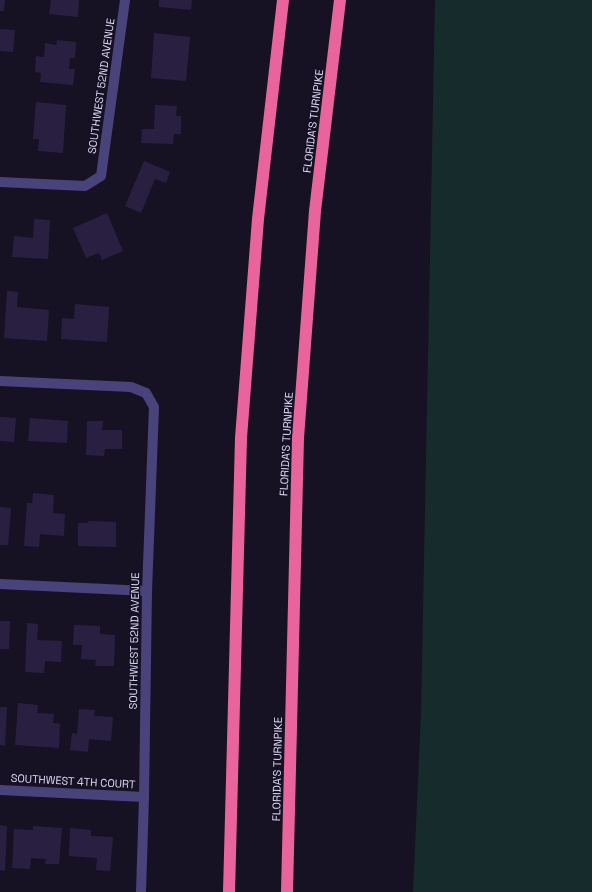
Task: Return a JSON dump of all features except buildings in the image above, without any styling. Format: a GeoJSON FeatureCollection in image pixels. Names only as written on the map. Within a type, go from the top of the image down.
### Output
{"type":"FeatureCollection","features":[{"type":"Feature","properties":{"kind":"highway"},"geometry":{"type":"LineString","coordinates":[[229,892],[241,438],[258,219],[283,0]]}},
{"type":"Feature","properties":{"kind":"highway","name":"FLORIDA'S TURNPIKE"},"geometry":{"type":"LineString","coordinates":[[287,892],[298,438],[315,211],[340,0]]}},
{"type":"Feature","properties":{"kind":"street","name":"SOUTHWEST 52ND AVENUE"},"geometry":{"type":"LineString","coordinates":[[0,182],[85,186],[101,176],[125,0]]}},
{"type":"Feature","properties":{"kind":"street","name":"SOUTHWEST 52ND AVENUE"},"geometry":{"type":"LineString","coordinates":[[0,381],[131,387],[146,393],[154,407],[147,590],[141,892]]}},
{"type":"Feature","properties":{"kind":"street"},"geometry":{"type":"LineString","coordinates":[[0,584],[147,590]]}},
{"type":"Feature","properties":{"kind":"street","name":"SOUTHWEST 4TH COURT"},"geometry":{"type":"LineString","coordinates":[[0,790],[144,797]]}},
{"type":"Feature","properties":{"kind":"green space"},"geometry":{"type":"Polygon","coordinates":[[[435,0],[592,0],[592,892],[413,892],[421,713],[435,0]]]}}]}
